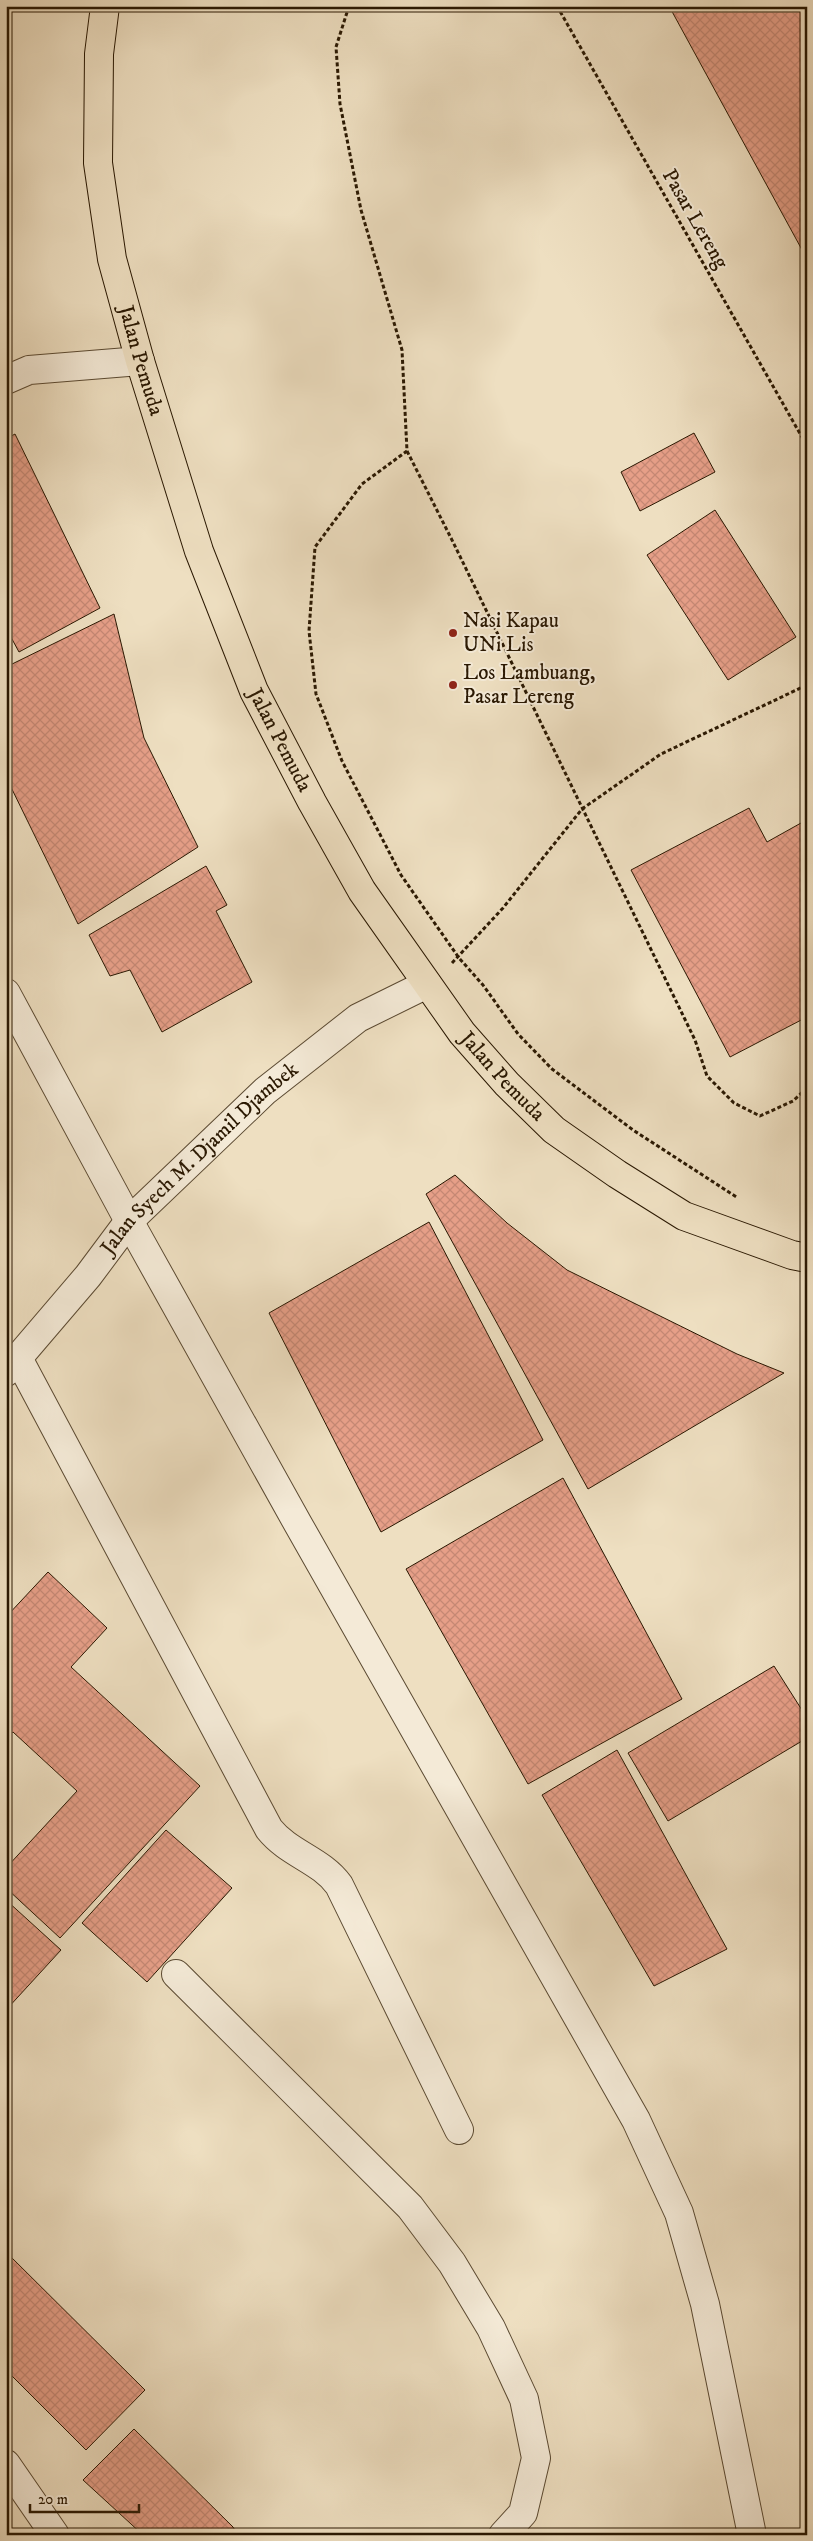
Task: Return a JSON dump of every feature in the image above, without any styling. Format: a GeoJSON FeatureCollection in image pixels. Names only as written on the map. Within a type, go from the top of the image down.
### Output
{"type":"FeatureCollection","features":[{"type":"Feature","properties":{"kind":"main road","name":"Jalan Pemuda"},"geometry":{"type":"LineString","coordinates":[[105,6],[99,54],[98,163],[112,259],[140,361],[199,551],[254,691],[362,891],[462,1033],[500,1077],[554,1130],[684,1216],[792,1255],[807,1258]]}},
{"type":"Feature","properties":{"kind":"street"},"geometry":{"type":"LineString","coordinates":[[6,380],[29,370],[140,361]]}},
{"type":"Feature","properties":{"kind":"street","name":"Jalan Syech M. Djamil Djambek"},"geometry":{"type":"LineString","coordinates":[[12,1365],[88,1276],[129,1221],[264,1091],[358,1018],[427,984]]}},
{"type":"Feature","properties":{"kind":"street"},"geometry":{"type":"LineString","coordinates":[[6,993],[129,1221],[636,2120],[679,2214],[705,2304],[752,2535]]}},
{"type":"Feature","properties":{"kind":"street"},"geometry":{"type":"LineString","coordinates":[[12,1365],[269,1829],[288,1848],[326,1870],[339,1885],[459,2130]]}},
{"type":"Feature","properties":{"kind":"street"},"geometry":{"type":"LineString","coordinates":[[176,1974],[410,2207],[452,2262],[491,2328],[524,2399],[536,2458],[523,2513],[503,2535]]}},
{"type":"Feature","properties":{"kind":"street"},"geometry":{"type":"LineString","coordinates":[[6,2464],[55,2535]]}},
{"type":"Feature","properties":{"kind":"path"},"geometry":{"type":"LineString","coordinates":[[349,6],[336,47],[340,104],[361,210],[402,350],[407,451],[454,542],[695,1040],[707,1076],[734,1103],[760,1116],[793,1101],[807,1088]]}},
{"type":"Feature","properties":{"kind":"path","name":"Pasar Lereng"},"geometry":{"type":"LineString","coordinates":[[557,6],[807,446]]}},
{"type":"Feature","properties":{"kind":"path"},"geometry":{"type":"LineString","coordinates":[[407,451],[362,484],[315,547],[309,631],[316,694],[342,761],[401,874],[459,958],[483,985],[518,1034],[552,1069],[633,1130],[744,1202]]}},
{"type":"Feature","properties":{"kind":"path"},"geometry":{"type":"LineString","coordinates":[[427,984],[459,958],[503,908],[582,808],[661,754],[807,685]]}},
{"type":"Feature","properties":{"kind":"building"},"geometry":{"type":"Polygon","coordinates":[[[669,6],[807,6],[807,259],[669,6]]]}},
{"type":"Feature","properties":{"kind":"building"},"geometry":{"type":"Polygon","coordinates":[[[694,433],[715,472],[640,511],[621,472],[694,433]]]}},
{"type":"Feature","properties":{"kind":"building"},"geometry":{"type":"Polygon","coordinates":[[[15,434],[100,608],[19,652],[6,628],[6,439],[15,434]]]}},
{"type":"Feature","properties":{"kind":"building"},"geometry":{"type":"Polygon","coordinates":[[[715,510],[796,637],[728,680],[647,555],[715,510]]]}},
{"type":"Feature","properties":{"kind":"building"},"geometry":{"type":"Polygon","coordinates":[[[114,614],[144,738],[198,847],[78,924],[6,777],[6,667],[114,614]]]}},
{"type":"Feature","properties":{"kind":"building"},"geometry":{"type":"Polygon","coordinates":[[[749,808],[767,842],[801,823],[807,834],[807,1017],[730,1057],[631,870],[749,808]]]}},
{"type":"Feature","properties":{"kind":"building"},"geometry":{"type":"Polygon","coordinates":[[[206,866],[227,905],[216,911],[252,982],[162,1032],[130,970],[110,976],[89,935],[206,866]]]}},
{"type":"Feature","properties":{"kind":"building"},"geometry":{"type":"Polygon","coordinates":[[[455,1175],[507,1223],[567,1270],[737,1354],[784,1373],[588,1489],[426,1194],[455,1175]]]}},
{"type":"Feature","properties":{"kind":"building"},"geometry":{"type":"Polygon","coordinates":[[[429,1222],[543,1440],[381,1532],[269,1313],[429,1222]]]}},
{"type":"Feature","properties":{"kind":"building"},"geometry":{"type":"Polygon","coordinates":[[[563,1478],[682,1699],[528,1784],[406,1569],[563,1478]]]}},
{"type":"Feature","properties":{"kind":"building"},"geometry":{"type":"Polygon","coordinates":[[[48,1572],[107,1628],[71,1667],[200,1786],[60,1938],[6,1888],[6,1868],[77,1791],[13,1732],[6,1739],[6,1617],[48,1572]]]}},
{"type":"Feature","properties":{"kind":"building"},"geometry":{"type":"Polygon","coordinates":[[[774,1666],[807,1718],[807,1738],[668,1821],[628,1753],[774,1666]]]}},
{"type":"Feature","properties":{"kind":"building"},"geometry":{"type":"Polygon","coordinates":[[[617,1750],[727,1949],[654,1986],[542,1795],[617,1750]]]}},
{"type":"Feature","properties":{"kind":"building"},"geometry":{"type":"Polygon","coordinates":[[[166,1830],[232,1888],[147,1982],[82,1923],[166,1830]]]}},
{"type":"Feature","properties":{"kind":"building"},"geometry":{"type":"Polygon","coordinates":[[[6,1900],[61,1950],[6,2010],[6,1900]]]}},
{"type":"Feature","properties":{"kind":"building"},"geometry":{"type":"Polygon","coordinates":[[[6,2252],[145,2390],[86,2450],[6,2370],[6,2252]]]}},
{"type":"Feature","properties":{"kind":"building"},"geometry":{"type":"Polygon","coordinates":[[[134,2429],[233,2527],[238,2535],[143,2535],[83,2480],[134,2429]]]}},
{"type":"Feature","properties":{"kind":"place","name":"Nasi Kapau UNi Lis"},"geometry":{"type":"Point","coordinates":[453,633]}},
{"type":"Feature","properties":{"kind":"place","name":"Los Lambuang, Pasar Lereng"},"geometry":{"type":"Point","coordinates":[453,685]}}]}
